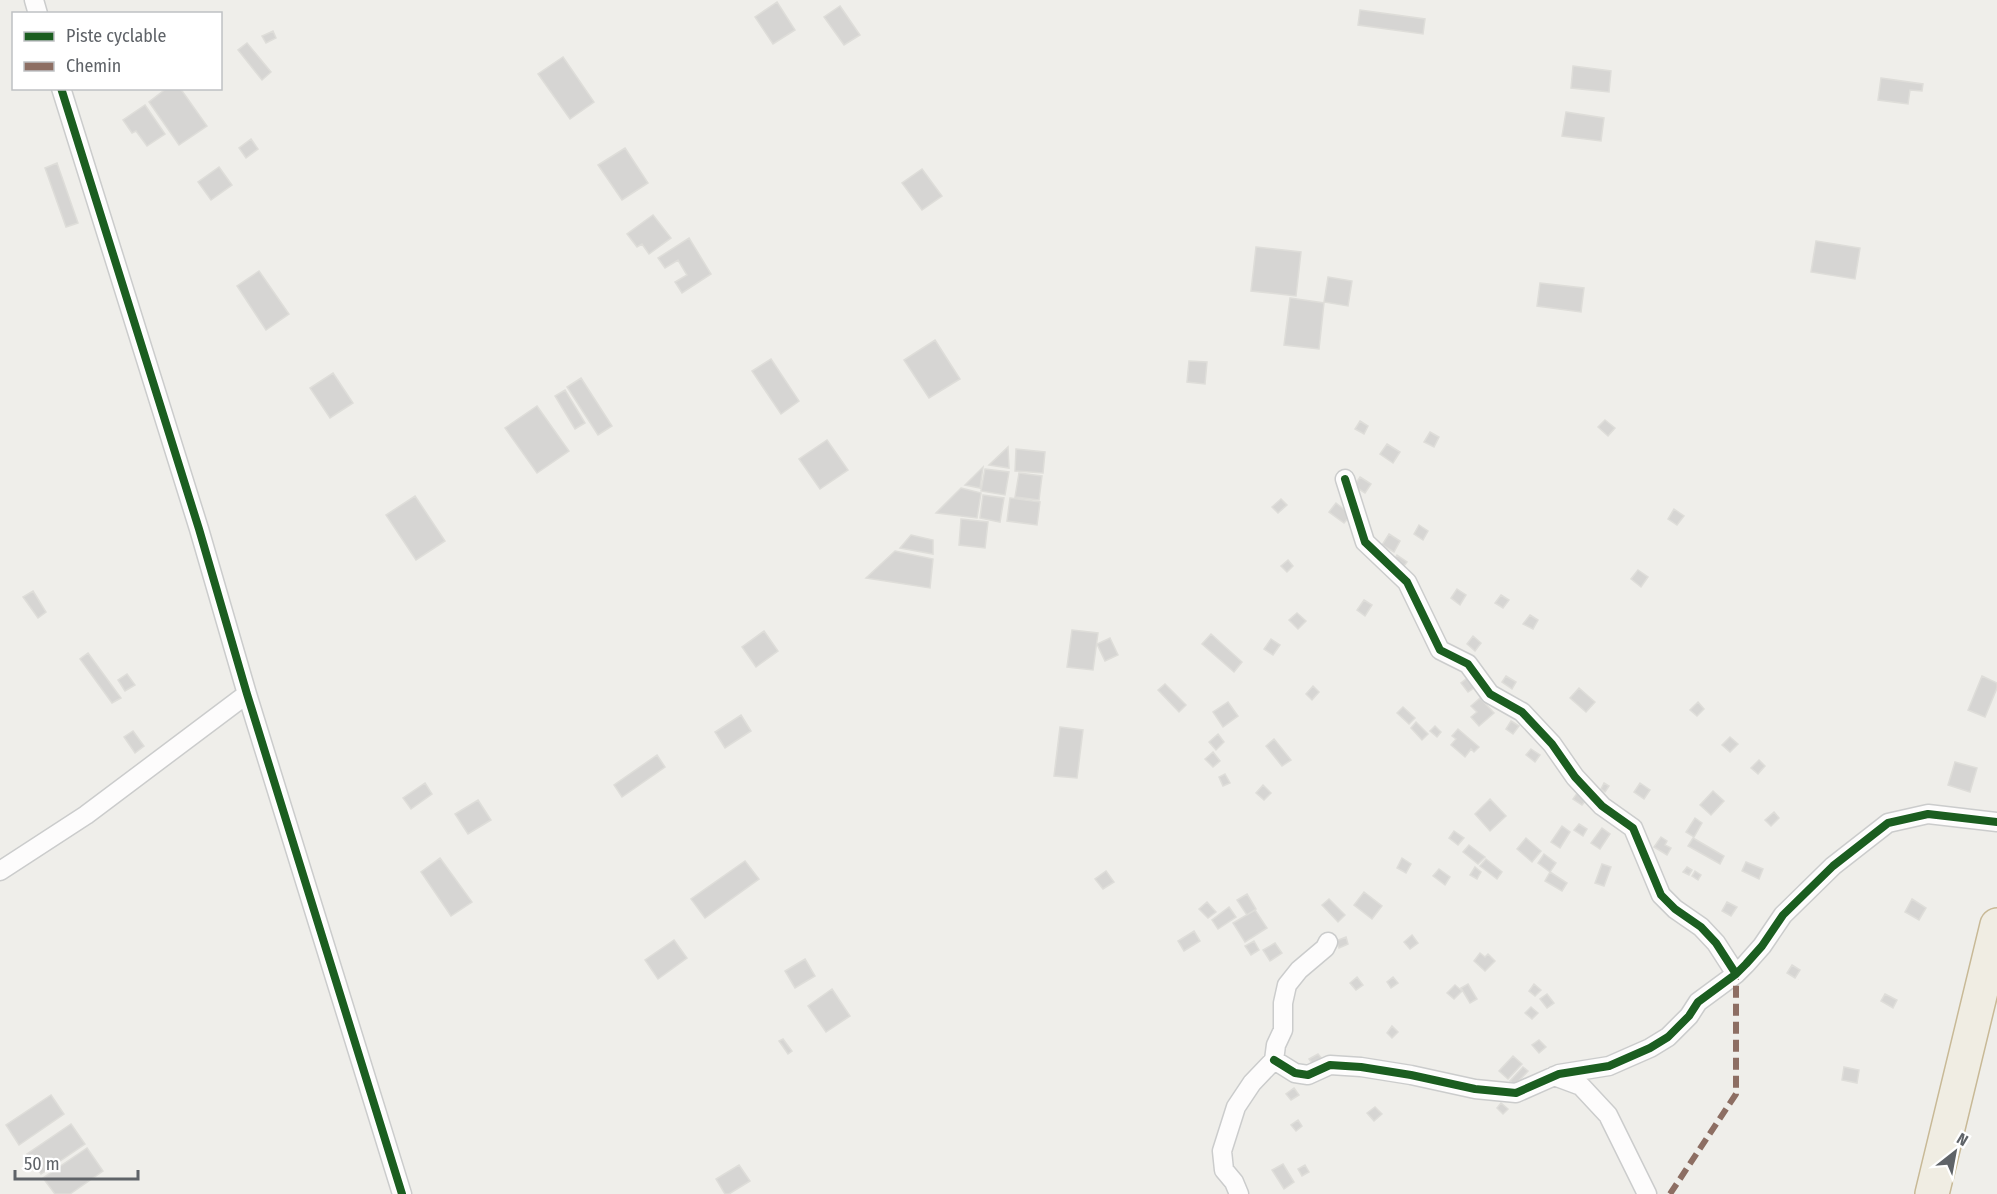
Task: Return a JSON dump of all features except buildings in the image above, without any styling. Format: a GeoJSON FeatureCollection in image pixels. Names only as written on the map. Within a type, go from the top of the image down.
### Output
{"type":"FeatureCollection","features":[{"type":"Feature","properties":{"kind":"highway"},"geometry":{"type":"LineString","coordinates":[[1932,1194],[1997,925]]}},
{"type":"Feature","properties":{"kind":"street"},"geometry":{"type":"LineString","coordinates":[[62,90],[199,529],[247,694],[402,1194]]}},
{"type":"Feature","properties":{"kind":"street"},"geometry":{"type":"LineString","coordinates":[[1345,478],[1365,542],[1407,582],[1440,650],[1468,664],[1490,694],[1522,712],[1552,744],[1575,777],[1602,806],[1633,828],[1661,896],[1701,927],[1716,943],[1736,974]]}},
{"type":"Feature","properties":{"kind":"street"},"geometry":{"type":"LineString","coordinates":[[0,871],[86,815],[247,694]]}},
{"type":"Feature","properties":{"kind":"street"},"geometry":{"type":"LineString","coordinates":[[1274,1060],[1295,1073],[1308,1075],[1330,1065],[1361,1067],[1475,1089],[1516,1093],[1553,1076],[1609,1065],[1650,1048],[1668,1037],[1689,1016],[1698,1002],[1736,974],[1762,946],[1783,915],[1833,866],[1888,823],[1928,814],[1997,822]]}},
{"type":"Feature","properties":{"kind":"street"},"geometry":{"type":"LineString","coordinates":[[1239,1194],[1234,1182],[1224,1170],[1222,1151],[1236,1107],[1252,1083],[1274,1060],[1276,1045],[1283,1030],[1283,1003],[1287,985],[1299,970],[1325,948],[1328,942]]}},
{"type":"Feature","properties":{"kind":"street"},"geometry":{"type":"LineString","coordinates":[[1553,1076],[1581,1086],[1608,1115],[1647,1194]]}},
{"type":"Feature","properties":{"kind":"marked path"},"geometry":{"type":"LineString","coordinates":[[1670,1194],[1736,1094],[1736,974]]}},
{"type":"Feature","properties":{"kind":"cycle path"},"geometry":{"type":"LineString","coordinates":[[62,90],[199,529],[247,694],[402,1194]]}},
{"type":"Feature","properties":{"kind":"cycle path"},"geometry":{"type":"LineString","coordinates":[[1345,479],[1365,542],[1407,582],[1440,650],[1468,664],[1490,694],[1522,712],[1552,744],[1575,777],[1602,806],[1633,828],[1661,895],[1675,909],[1701,927],[1716,943],[1736,974]]}},
{"type":"Feature","properties":{"kind":"cycle path"},"geometry":{"type":"LineString","coordinates":[[1274,1060],[1295,1073],[1308,1075],[1330,1065],[1361,1067],[1475,1089],[1516,1093],[1559,1074],[1609,1066],[1650,1048],[1668,1037],[1689,1016],[1698,1002],[1746,964],[1762,946],[1783,915],[1833,866],[1888,823],[1928,814],[1997,822]]}}]}
